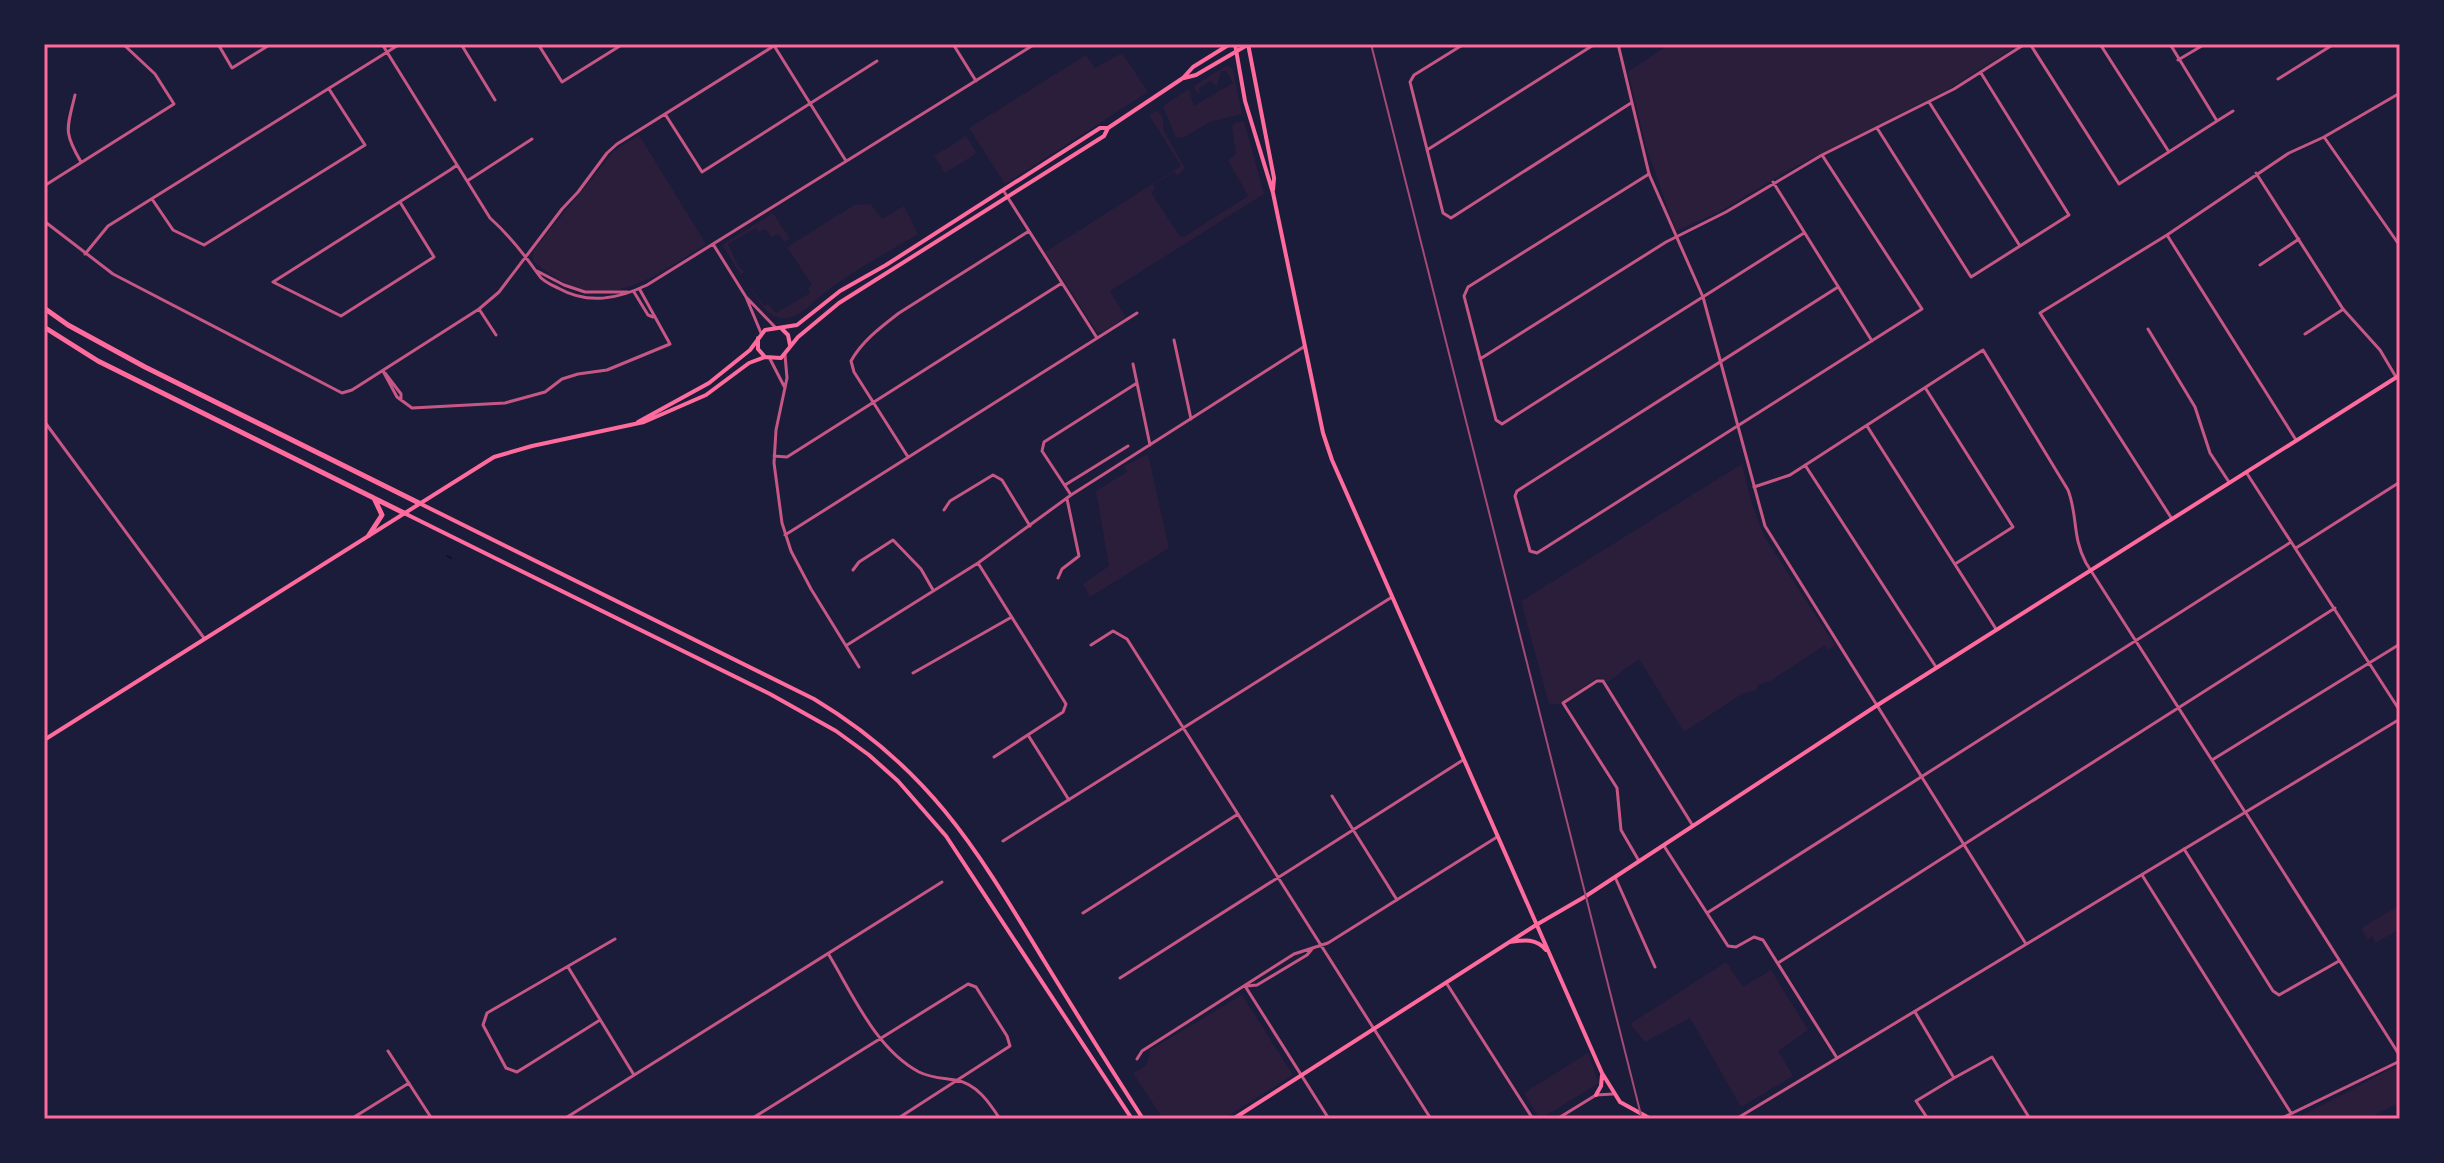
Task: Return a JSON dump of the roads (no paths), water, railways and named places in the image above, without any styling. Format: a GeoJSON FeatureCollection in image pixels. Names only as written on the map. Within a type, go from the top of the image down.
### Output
{"type":"FeatureCollection","features":[{"type":"Feature","properties":{"kind":"highway"},"geometry":{"type":"LineString","coordinates":[[44,308],[68,325],[145,367],[419,503]]}},
{"type":"Feature","properties":{"kind":"highway"},"geometry":{"type":"LineString","coordinates":[[44,327],[98,361],[404,513]]}},
{"type":"Feature","properties":{"kind":"highway"},"geometry":{"type":"LineString","coordinates":[[369,535],[382,515],[373,497]]}},
{"type":"Feature","properties":{"kind":"main road"},"geometry":{"type":"LineString","coordinates":[[44,740],[419,503],[502,454],[635,424],[718,388],[749,363],[787,353],[800,335],[839,303],[1104,136],[1108,128],[1183,78],[1193,67],[1232,44],[1245,101],[1273,193],[1323,433],[1332,460],[1602,1073],[1620,1102],[1651,1119]]}},
{"type":"Feature","properties":{"kind":"main road"},"geometry":{"type":"LineString","coordinates":[[1183,78],[1196,75],[1249,44],[1274,178],[1273,193]]}},
{"type":"Feature","properties":{"kind":"main road"},"geometry":{"type":"LineString","coordinates":[[635,424],[709,383],[750,350],[759,336],[778,327],[797,325],[840,291],[886,265],[1100,128],[1108,128]]}},
{"type":"Feature","properties":{"kind":"main road"},"geometry":{"type":"LineString","coordinates":[[778,327],[788,335],[787,353]]}},
{"type":"Feature","properties":{"kind":"main road"},"geometry":{"type":"LineString","coordinates":[[759,336],[758,349],[768,358]]}},
{"type":"Feature","properties":{"kind":"main road"},"geometry":{"type":"LineString","coordinates":[[1233,1119],[1664,846],[1876,706],[2398,376]]}},
{"type":"Feature","properties":{"kind":"main road"},"geometry":{"type":"LineString","coordinates":[[419,503],[841,715],[883,747],[922,782],[996,881],[1143,1119]]}},
{"type":"Feature","properties":{"kind":"main road"},"geometry":{"type":"LineString","coordinates":[[404,513],[700,659],[836,731],[869,755],[907,790],[946,836],[1132,1119]]}},
{"type":"Feature","properties":{"kind":"main road"},"geometry":{"type":"LineString","coordinates":[[1508,943],[1530,940],[1541,944],[1550,955]]}},
{"type":"Feature","properties":{"kind":"main road"},"geometry":{"type":"LineString","coordinates":[[1596,1095],[1601,1086],[1602,1073]]}},
{"type":"Feature","properties":{"kind":"street"},"geometry":{"type":"LineString","coordinates":[[44,186],[174,104],[155,74],[123,44]]}},
{"type":"Feature","properties":{"kind":"street"},"geometry":{"type":"LineString","coordinates":[[218,44],[232,68],[271,44]]}},
{"type":"Feature","properties":{"kind":"street"},"geometry":{"type":"LineString","coordinates":[[382,44],[490,218],[511,237],[537,271],[585,292],[639,289],[1035,44]]}},
{"type":"Feature","properties":{"kind":"street"},"geometry":{"type":"LineString","coordinates":[[85,254],[108,226],[400,44]]}},
{"type":"Feature","properties":{"kind":"street"},"geometry":{"type":"LineString","coordinates":[[461,44],[495,100]]}},
{"type":"Feature","properties":{"kind":"street"},"geometry":{"type":"LineString","coordinates":[[538,44],[562,82],[623,44]]}},
{"type":"Feature","properties":{"kind":"street"},"geometry":{"type":"LineString","coordinates":[[953,44],[976,81]]}},
{"type":"Feature","properties":{"kind":"street"},"geometry":{"type":"LineString","coordinates":[[1464,44],[1414,75],[1410,82],[1443,213],[1451,218],[1631,103]]}},
{"type":"Feature","properties":{"kind":"street"},"geometry":{"type":"LineString","coordinates":[[1427,150],[1595,44]]}},
{"type":"Feature","properties":{"kind":"street"},"geometry":{"type":"LineString","coordinates":[[1618,44],[1649,174],[1703,297],[1770,538],[2026,944]]}},
{"type":"Feature","properties":{"kind":"street"},"geometry":{"type":"LineString","coordinates":[[1480,359],[1676,237],[1726,212],[1822,155],[1929,102],[2028,44],[2119,184],[2233,111]]}},
{"type":"Feature","properties":{"kind":"street"},"geometry":{"type":"LineString","coordinates":[[2100,44],[2169,152]]}},
{"type":"Feature","properties":{"kind":"street"},"geometry":{"type":"LineString","coordinates":[[2170,44],[2217,121]]}},
{"type":"Feature","properties":{"kind":"street"},"geometry":{"type":"LineString","coordinates":[[2178,60],[2205,44]]}},
{"type":"Feature","properties":{"kind":"street"},"geometry":{"type":"LineString","coordinates":[[2278,79],[2334,44]]}},
{"type":"Feature","properties":{"kind":"street"},"geometry":{"type":"LineString","coordinates":[[44,221],[113,274],[342,393],[383,371],[479,309],[499,292],[607,153],[775,45],[846,161]]}},
{"type":"Feature","properties":{"kind":"street"},"geometry":{"type":"LineString","coordinates":[[665,114],[702,172],[877,61]]}},
{"type":"Feature","properties":{"kind":"street"},"geometry":{"type":"LineString","coordinates":[[1877,128],[1971,277],[2069,215],[1981,73]]}},
{"type":"Feature","properties":{"kind":"street"},"geometry":{"type":"LineString","coordinates":[[152,199],[173,230],[204,245],[365,145],[328,89]]}},
{"type":"Feature","properties":{"kind":"street"},"geometry":{"type":"LineString","coordinates":[[2172,519],[2040,313],[2167,235],[2256,173],[2400,93]]}},
{"type":"Feature","properties":{"kind":"street"},"geometry":{"type":"LineString","coordinates":[[75,95],[67,138],[81,162]]}},
{"type":"Feature","properties":{"kind":"street"},"geometry":{"type":"LineString","coordinates":[[1929,102],[2020,246]]}},
{"type":"Feature","properties":{"kind":"street"},"geometry":{"type":"LineString","coordinates":[[2324,137],[2400,246]]}},
{"type":"Feature","properties":{"kind":"street"},"geometry":{"type":"LineString","coordinates":[[467,181],[532,139]]}},
{"type":"Feature","properties":{"kind":"street"},"geometry":{"type":"LineString","coordinates":[[1822,155],[1922,309],[1537,553],[1530,551],[1515,496],[1517,491],[1838,287]]}},
{"type":"Feature","properties":{"kind":"street"},"geometry":{"type":"LineString","coordinates":[[400,202],[434,257],[341,316],[273,282],[457,165]]}},
{"type":"Feature","properties":{"kind":"street"},"geometry":{"type":"LineString","coordinates":[[2256,173],[2343,309],[2380,350],[2398,376]]}},
{"type":"Feature","properties":{"kind":"street"},"geometry":{"type":"LineString","coordinates":[[1649,174],[1468,287],[1464,296],[1496,420],[1502,424],[1804,233]]}},
{"type":"Feature","properties":{"kind":"street"},"geometry":{"type":"LineString","coordinates":[[1773,182],[1872,341]]}},
{"type":"Feature","properties":{"kind":"street"},"geometry":{"type":"LineString","coordinates":[[1003,190],[1097,338]]}},
{"type":"Feature","properties":{"kind":"street"},"geometry":{"type":"LineString","coordinates":[[908,457],[854,372],[851,361],[856,351],[899,313],[1029,231]]}},
{"type":"Feature","properties":{"kind":"street"},"geometry":{"type":"LineString","coordinates":[[2167,235],[2296,440]]}},
{"type":"Feature","properties":{"kind":"street"},"geometry":{"type":"LineString","coordinates":[[2260,265],[2299,239]]}},
{"type":"Feature","properties":{"kind":"street"},"geometry":{"type":"LineString","coordinates":[[713,244],[746,297],[759,336]]}},
{"type":"Feature","properties":{"kind":"street"},"geometry":{"type":"LineString","coordinates":[[774,456],[787,457],[1062,283]]}},
{"type":"Feature","properties":{"kind":"street"},"geometry":{"type":"LineString","coordinates":[[383,371],[401,394],[401,400],[412,408],[505,403],[545,392],[562,379],[607,370],[670,344],[639,289]]}},
{"type":"Feature","properties":{"kind":"street"},"geometry":{"type":"LineString","coordinates":[[630,291],[648,315],[653,317]]}},
{"type":"Feature","properties":{"kind":"street"},"geometry":{"type":"LineString","coordinates":[[746,297],[778,327]]}},
{"type":"Feature","properties":{"kind":"street"},"geometry":{"type":"LineString","coordinates":[[479,309],[496,335]]}},
{"type":"Feature","properties":{"kind":"street"},"geometry":{"type":"LineString","coordinates":[[2305,334],[2343,309]]}},
{"type":"Feature","properties":{"kind":"street"},"geometry":{"type":"LineString","coordinates":[[785,535],[1137,313]]}},
{"type":"Feature","properties":{"kind":"street"},"geometry":{"type":"LineString","coordinates":[[2148,329],[2195,407],[2210,453],[2229,482]]}},
{"type":"Feature","properties":{"kind":"street"},"geometry":{"type":"LineString","coordinates":[[1174,340],[1191,419]]}},
{"type":"Feature","properties":{"kind":"street"},"geometry":{"type":"LineString","coordinates":[[847,645],[978,563],[1069,496],[1305,346]]}},
{"type":"Feature","properties":{"kind":"street"},"geometry":{"type":"LineString","coordinates":[[1754,487],[1790,475],[1983,350],[2068,490],[2073,503],[2079,549],[2091,571],[2400,1059],[2280,1119]]}},
{"type":"Feature","properties":{"kind":"street"},"geometry":{"type":"LineString","coordinates":[[787,353],[786,391],[776,430],[774,456],[776,494],[785,535],[811,589],[859,667]]}},
{"type":"Feature","properties":{"kind":"street"},"geometry":{"type":"LineString","coordinates":[[768,358],[786,391]]}},
{"type":"Feature","properties":{"kind":"street"},"geometry":{"type":"LineString","coordinates":[[1133,364],[1150,445]]}},
{"type":"Feature","properties":{"kind":"street"},"geometry":{"type":"LineString","coordinates":[[1058,578],[1062,569],[1079,556],[1069,496],[1042,451],[1044,442],[1137,383]]}},
{"type":"Feature","properties":{"kind":"street"},"geometry":{"type":"LineString","coordinates":[[1926,389],[2013,527],[1955,564]]}},
{"type":"Feature","properties":{"kind":"street"},"geometry":{"type":"LineString","coordinates":[[44,421],[204,638]]}},
{"type":"Feature","properties":{"kind":"street"},"geometry":{"type":"LineString","coordinates":[[1867,426],[1996,630]]}},
{"type":"Feature","properties":{"kind":"street"},"geometry":{"type":"LineString","coordinates":[[1065,485],[1128,446]]}},
{"type":"Feature","properties":{"kind":"street"},"geometry":{"type":"LineString","coordinates":[[1805,465],[1937,669]]}},
{"type":"Feature","properties":{"kind":"street"},"geometry":{"type":"LineString","coordinates":[[2246,472],[2400,711]]}},
{"type":"Feature","properties":{"kind":"street"},"geometry":{"type":"LineString","coordinates":[[944,510],[950,501],[993,475],[1002,480],[1030,526]]}},
{"type":"Feature","properties":{"kind":"street"},"geometry":{"type":"LineString","coordinates":[[2296,548],[2400,482]]}},
{"type":"Feature","properties":{"kind":"street"},"geometry":{"type":"LineString","coordinates":[[853,570],[859,562],[893,540],[921,569],[934,591]]}},
{"type":"Feature","properties":{"kind":"street"},"geometry":{"type":"LineString","coordinates":[[1707,913],[2291,542]]}},
{"type":"Feature","properties":{"kind":"street"},"geometry":{"type":"LineString","coordinates":[[978,563],[1066,704],[1063,712],[994,757]]}},
{"type":"Feature","properties":{"kind":"street"},"geometry":{"type":"LineString","coordinates":[[1003,841],[1392,597]]}},
{"type":"Feature","properties":{"kind":"street"},"geometry":{"type":"LineString","coordinates":[[1778,963],[2335,608]]}},
{"type":"Feature","properties":{"kind":"street"},"geometry":{"type":"LineString","coordinates":[[913,673],[1011,617]]}},
{"type":"Feature","properties":{"kind":"street"},"geometry":{"type":"LineString","coordinates":[[1091,645],[1113,631],[1127,639],[1431,1119]]}},
{"type":"Feature","properties":{"kind":"street"},"geometry":{"type":"LineString","coordinates":[[2212,760],[2400,644]]}},
{"type":"Feature","properties":{"kind":"street"},"geometry":{"type":"LineString","coordinates":[[1639,861],[1621,830],[1619,794],[1563,703],[1597,681],[1603,681],[1693,826]]}},
{"type":"Feature","properties":{"kind":"street"},"geometry":{"type":"LineString","coordinates":[[1736,1119],[2400,719]]}},
{"type":"Feature","properties":{"kind":"street"},"geometry":{"type":"LineString","coordinates":[[1028,735],[1069,800]]}},
{"type":"Feature","properties":{"kind":"street"},"geometry":{"type":"LineString","coordinates":[[1120,978],[1463,760]]}},
{"type":"Feature","properties":{"kind":"street"},"geometry":{"type":"LineString","coordinates":[[1332,796],[1397,900]]}},
{"type":"Feature","properties":{"kind":"street"},"geometry":{"type":"LineString","coordinates":[[1083,913],[1238,814]]}},
{"type":"Feature","properties":{"kind":"street"},"geometry":{"type":"LineString","coordinates":[[1137,1059],[1142,1051],[1294,954],[1321,945],[1497,837]]}},
{"type":"Feature","properties":{"kind":"street"},"geometry":{"type":"LineString","coordinates":[[1664,846],[1728,946],[1736,947],[1754,937],[1763,940],[1837,1058]]}},
{"type":"Feature","properties":{"kind":"street"},"geometry":{"type":"LineString","coordinates":[[2184,849],[2273,991],[2279,995],[2339,960]]}},
{"type":"Feature","properties":{"kind":"street"},"geometry":{"type":"LineString","coordinates":[[2142,875],[2291,1113]]}},
{"type":"Feature","properties":{"kind":"street"},"geometry":{"type":"LineString","coordinates":[[1615,877],[1655,967]]}},
{"type":"Feature","properties":{"kind":"street"},"geometry":{"type":"LineString","coordinates":[[564,1119],[942,882]]}},
{"type":"Feature","properties":{"kind":"street"},"geometry":{"type":"LineString","coordinates":[[600,1020],[517,1072],[506,1068],[483,1025],[487,1013],[615,939]]}},
{"type":"Feature","properties":{"kind":"street"},"geometry":{"type":"LineString","coordinates":[[828,954],[881,1038],[919,1072],[973,1086],[1000,1119]]}},
{"type":"Feature","properties":{"kind":"street"},"geometry":{"type":"LineString","coordinates":[[568,967],[634,1075]]}},
{"type":"Feature","properties":{"kind":"street"},"geometry":{"type":"LineString","coordinates":[[1446,982],[1533,1119]]}},
{"type":"Feature","properties":{"kind":"street"},"geometry":{"type":"LineString","coordinates":[[751,1119],[968,984],[976,987],[1010,1046],[897,1119]]}},
{"type":"Feature","properties":{"kind":"street"},"geometry":{"type":"LineString","coordinates":[[1245,986],[1329,1119]]}},
{"type":"Feature","properties":{"kind":"street"},"geometry":{"type":"LineString","coordinates":[[1915,1012],[1954,1078]]}},
{"type":"Feature","properties":{"kind":"street"},"geometry":{"type":"LineString","coordinates":[[388,1051],[432,1119]]}},
{"type":"Feature","properties":{"kind":"street"},"geometry":{"type":"LineString","coordinates":[[1928,1119],[1916,1101],[1992,1057],[2030,1119]]}},
{"type":"Feature","properties":{"kind":"street"},"geometry":{"type":"LineString","coordinates":[[351,1119],[409,1083]]}},
{"type":"Feature","properties":{"kind":"street"},"geometry":{"type":"LineString","coordinates":[[1557,1119],[1596,1095],[1613,1094]]}},
{"type":"Feature","properties":{"kind":"waterway"},"geometry":{"type":"LineString","coordinates":[[447,556],[451,558]]}},
{"type":"Feature","properties":{"kind":"railway"},"geometry":{"type":"LineString","coordinates":[[1371,44],[1642,1119]]}}]}
